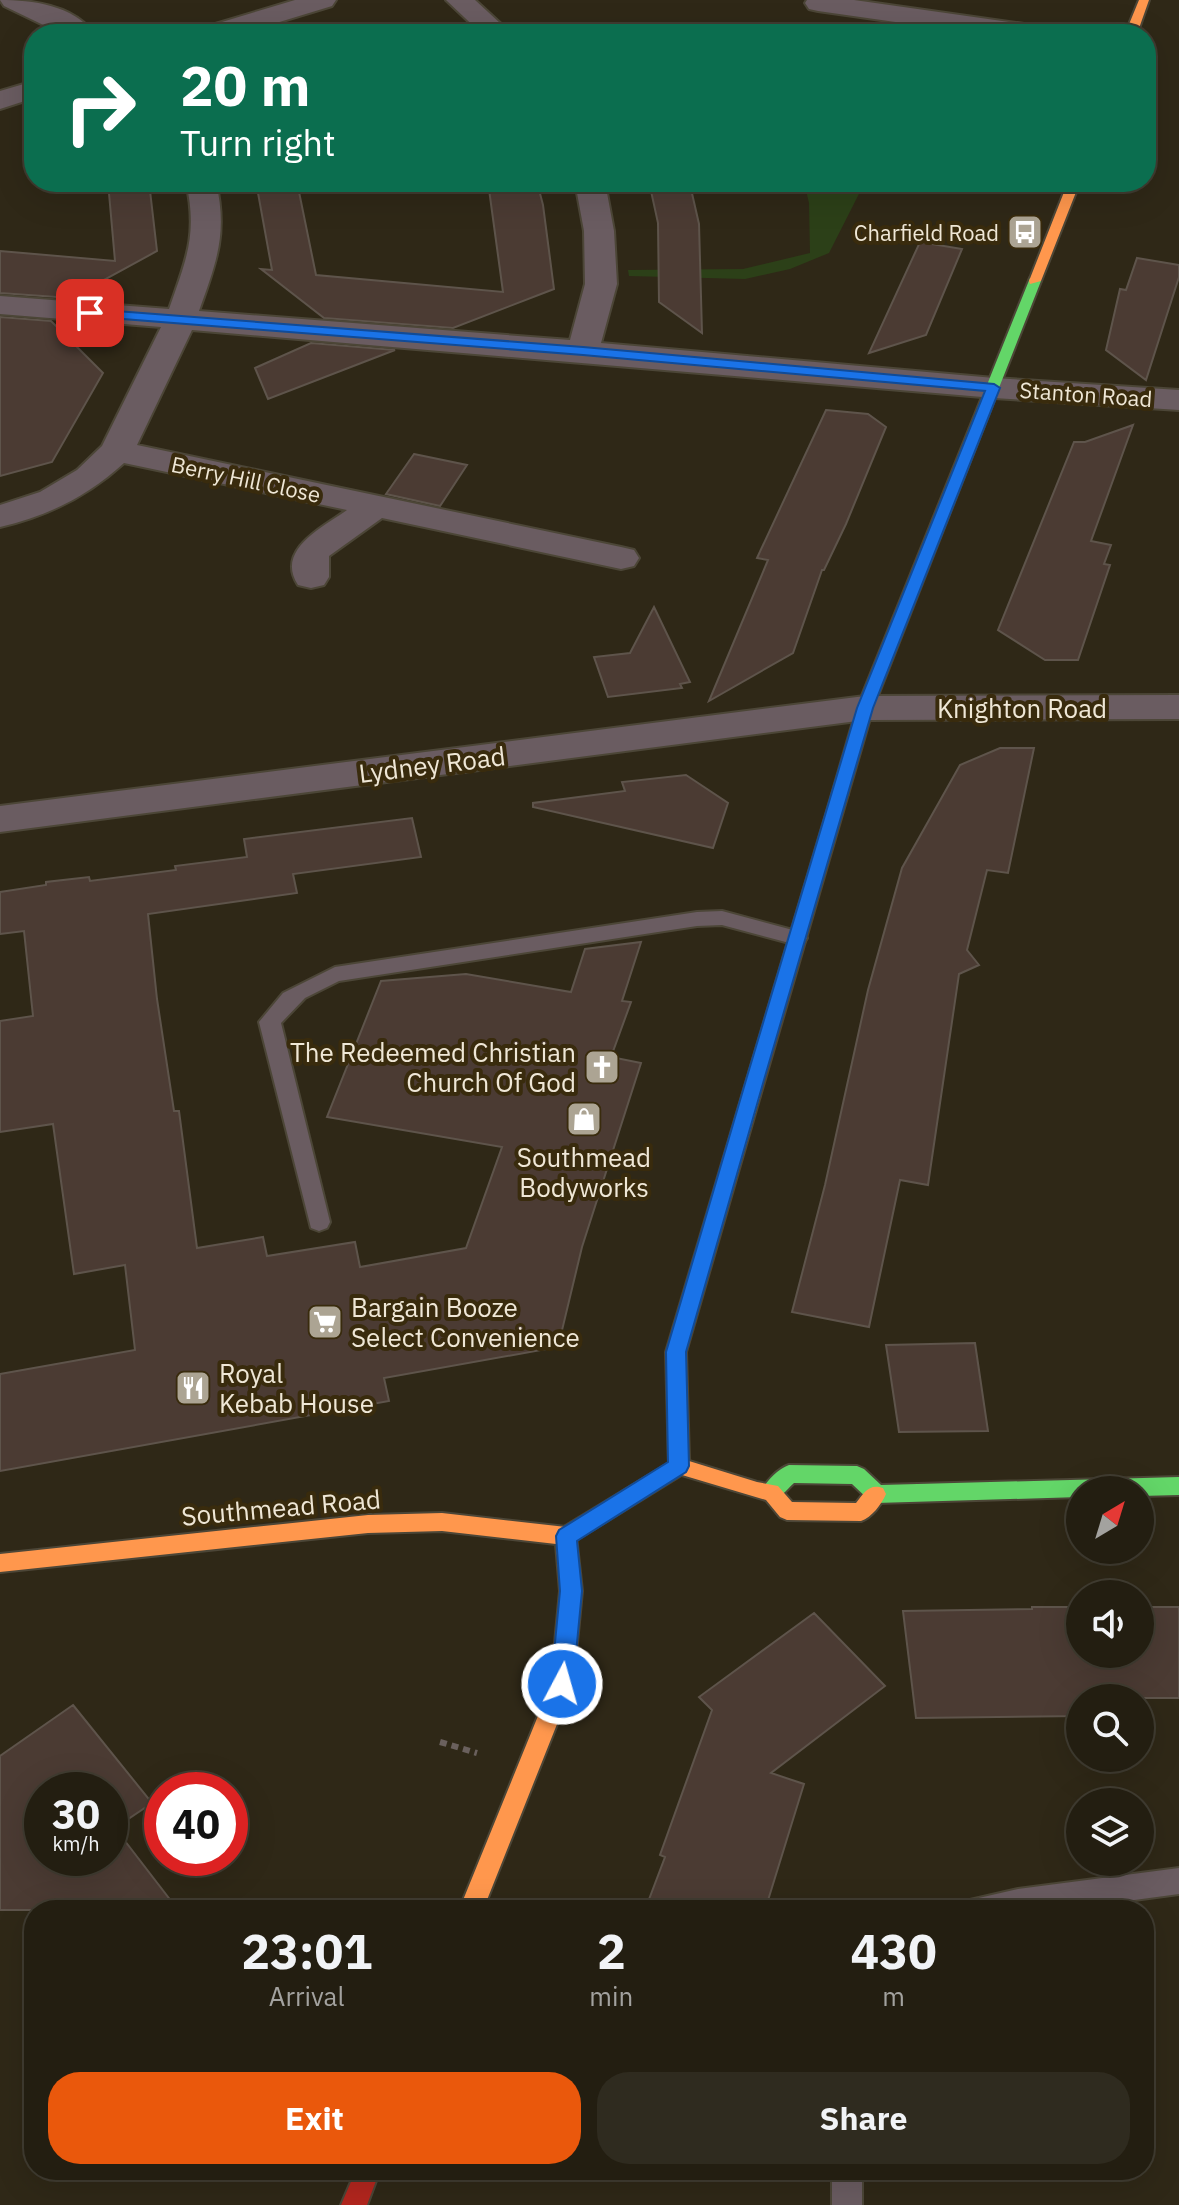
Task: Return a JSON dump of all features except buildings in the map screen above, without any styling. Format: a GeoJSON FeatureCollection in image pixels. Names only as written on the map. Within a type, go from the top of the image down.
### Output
{"type":"FeatureCollection","features":[{"type":"Feature","properties":{"kind":"street"},"geometry":{"type":"LineString","coordinates":[[13,0],[66,24]]}},
{"type":"Feature","properties":{"kind":"street"},"geometry":{"type":"LineString","coordinates":[[245,24],[323,0]]}},
{"type":"Feature","properties":{"kind":"street"},"geometry":{"type":"LineString","coordinates":[[459,0],[487,24]]}},
{"type":"Feature","properties":{"kind":"street"},"geometry":{"type":"LineString","coordinates":[[1135,24],[1144,0]]}},
{"type":"Feature","properties":{"kind":"street"},"geometry":{"type":"LineString","coordinates":[[818,3],[967,24]]}},
{"type":"Feature","properties":{"kind":"street"},"geometry":{"type":"LineString","coordinates":[[0,100],[24,92]]}},
{"type":"Feature","properties":{"kind":"street"},"geometry":{"type":"LineString","coordinates":[[0,517],[52,499],[89,477],[117,451],[180,321],[206,248],[207,208],[203,192]]}},
{"type":"Feature","properties":{"kind":"street"},"geometry":{"type":"LineString","coordinates":[[583,351],[601,284],[599,231],[592,192]]}},
{"type":"Feature","properties":{"kind":"street"},"geometry":{"type":"LineString","coordinates":[[679,1466],[676,1352],[865,708],[1070,192]]}},
{"type":"Feature","properties":{"kind":"street"},"geometry":{"type":"LineString","coordinates":[[0,305],[583,351],[994,388]]}},
{"type":"Feature","properties":{"kind":"street","name":"Stanton Road"},"geometry":{"type":"LineString","coordinates":[[994,388],[1179,400]]}},
{"type":"Feature","properties":{"kind":"street","name":"Berry Hill Close"},"geometry":{"type":"LineString","coordinates":[[117,451],[621,558]]}},
{"type":"Feature","properties":{"kind":"street","name":"Berry Hill Close"},"geometry":{"type":"LineString","coordinates":[[311,577],[310,558],[314,550],[374,507]]}},
{"type":"Feature","properties":{"kind":"street","name":"Knighton Road"},"geometry":{"type":"LineString","coordinates":[[865,708],[1179,707]]}},
{"type":"Feature","properties":{"kind":"street","name":"Lydney Road"},"geometry":{"type":"LineString","coordinates":[[0,819],[865,708]]}},
{"type":"Feature","properties":{"kind":"street"},"geometry":{"type":"LineString","coordinates":[[475,1900],[562,1684],[571,1591],[566,1536],[679,1466],[757,1491],[771,1492],[787,1511],[861,1512],[876,1494]]}},
{"type":"Feature","properties":{"kind":"street"},"geometry":{"type":"LineString","coordinates":[[771,1492],[789,1474],[857,1475],[876,1494],[1179,1486]]}},
{"type":"Feature","properties":{"kind":"street","name":"Southmead Road"},"geometry":{"type":"LineString","coordinates":[[0,1563],[368,1524],[442,1522],[566,1536]]}},
{"type":"Feature","properties":{"kind":"street"},"geometry":{"type":"LineString","coordinates":[[354,2205],[364,2180]]}},
{"type":"Feature","properties":{"kind":"lane"},"geometry":{"type":"LineString","coordinates":[[319,1222],[270,1022],[281,1003],[308,986],[335,974],[697,919],[722,918],[797,938]]}},
{"type":"Feature","properties":{"kind":"lane"},"geometry":{"type":"LineString","coordinates":[[1033,1900],[1179,1881]]}},
{"type":"Feature","properties":{"kind":"lane"},"geometry":{"type":"LineString","coordinates":[[847,2180],[847,2205]]}},
{"type":"Feature","properties":{"kind":"green space"},"geometry":{"type":"Polygon","coordinates":[[[806,192],[860,192],[829,253],[790,269],[745,279],[629,276],[628,270],[743,269],[810,253],[806,192]]]}},
{"type":"Feature","properties":{"kind":"traffic: fast"},"geometry":{"type":"LineString","coordinates":[[840,794],[865,708],[1035,281]]}},
{"type":"Feature","properties":{"kind":"traffic: fast"},"geometry":{"type":"LineString","coordinates":[[771,1492],[789,1474],[857,1475],[876,1494],[1179,1486]]}},
{"type":"Feature","properties":{"kind":"traffic: slow"},"geometry":{"type":"LineString","coordinates":[[1135,24],[1144,0]]}},
{"type":"Feature","properties":{"kind":"traffic: slow"},"geometry":{"type":"LineString","coordinates":[[1035,281],[1070,192]]}},
{"type":"Feature","properties":{"kind":"traffic: slow"},"geometry":{"type":"LineString","coordinates":[[679,1466],[676,1352],[751,1096]]}},
{"type":"Feature","properties":{"kind":"traffic: slow"},"geometry":{"type":"LineString","coordinates":[[679,1466],[757,1491],[771,1492],[787,1511],[861,1512],[876,1494]]}},
{"type":"Feature","properties":{"kind":"traffic: slow"},"geometry":{"type":"LineString","coordinates":[[0,1563],[368,1524],[442,1522],[566,1536]]}},
{"type":"Feature","properties":{"kind":"traffic: slow"},"geometry":{"type":"LineString","coordinates":[[475,1900],[562,1684],[571,1591],[566,1536]]}},
{"type":"Feature","properties":{"kind":"traffic: jam"},"geometry":{"type":"LineString","coordinates":[[751,1096],[840,794]]}},
{"type":"Feature","properties":{"kind":"traffic: jam"},"geometry":{"type":"LineString","coordinates":[[566,1536],[679,1466]]}},
{"type":"Feature","properties":{"kind":"traffic: jam"},"geometry":{"type":"LineString","coordinates":[[354,2205],[364,2180]]}},
{"type":"Feature","properties":{"kind":"place","name":"Charfield Road"},"geometry":{"type":"Point","coordinates":[1025,232]}},
{"type":"Feature","properties":{"kind":"place","name":"The Redeemed Christian Church Of God"},"geometry":{"type":"Point","coordinates":[602,1067]}},
{"type":"Feature","properties":{"kind":"place","name":"Southmead Bodyworks"},"geometry":{"type":"Point","coordinates":[584,1119]}},
{"type":"Feature","properties":{"kind":"place","name":"Bargain Booze Select Convenience"},"geometry":{"type":"Point","coordinates":[325,1322]}},
{"type":"Feature","properties":{"kind":"place","name":"Royal Kebab House"},"geometry":{"type":"Point","coordinates":[193,1388]}},
{"type":"Feature","properties":{"kind":"route"},"geometry":{"type":"LineString","coordinates":[[90,313],[583,351],[994,388],[865,708],[755,1080],[676,1352],[679,1466],[566,1536],[571,1591],[562,1684]]}}]}
